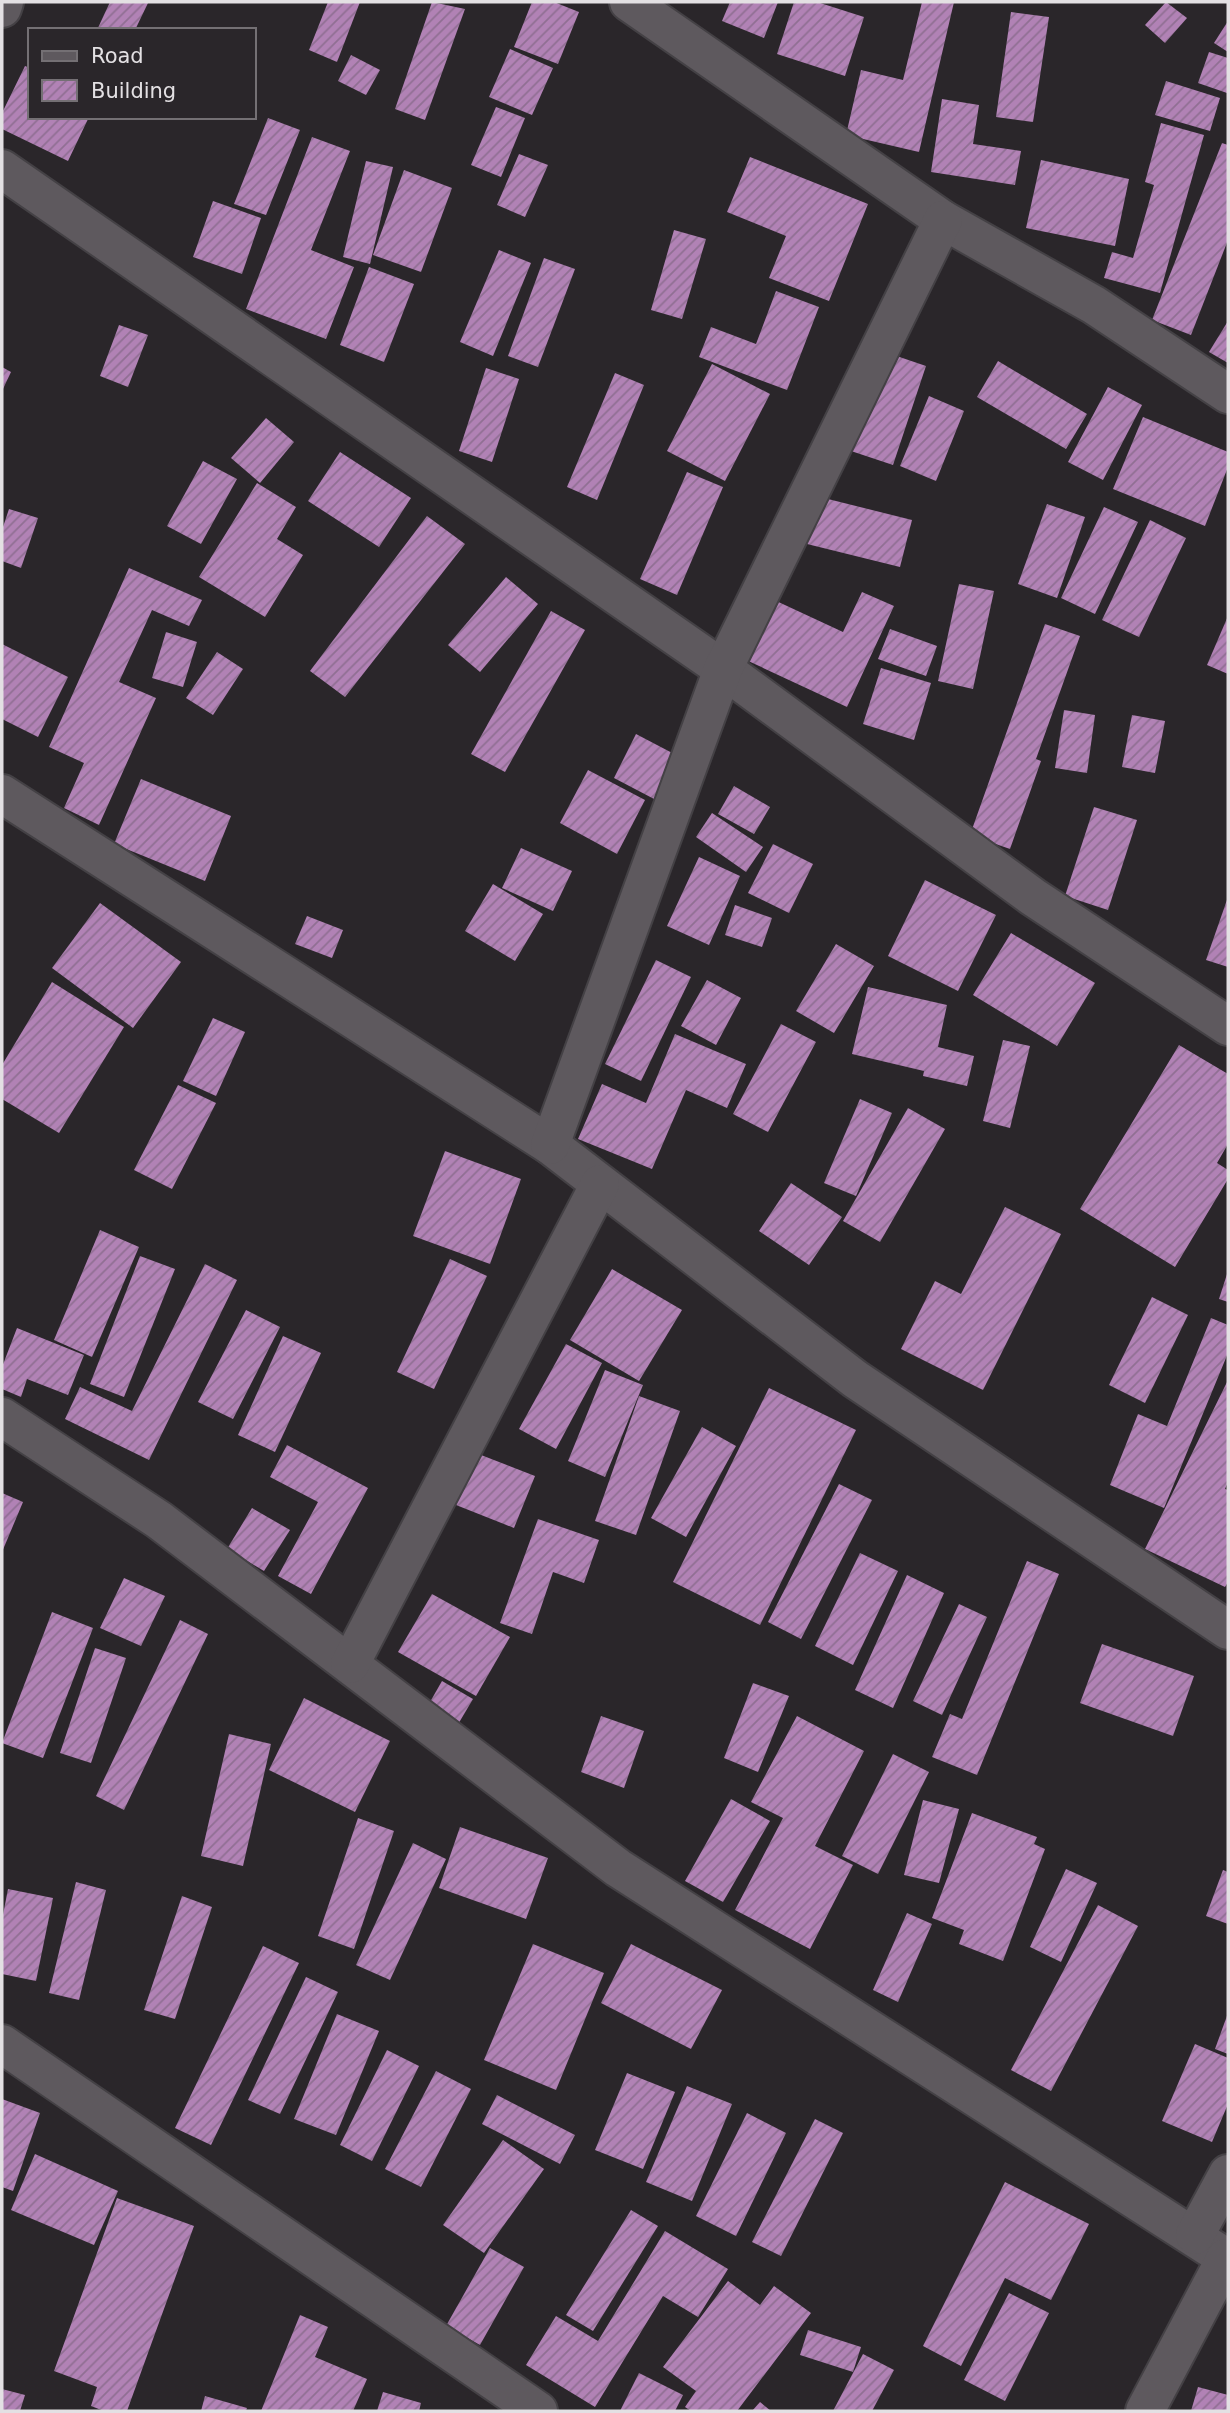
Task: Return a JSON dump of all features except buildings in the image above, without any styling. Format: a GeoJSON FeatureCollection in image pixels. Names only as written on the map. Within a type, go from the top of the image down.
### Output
{"type":"FeatureCollection","features":[{"type":"Feature","properties":{"kind":"street"},"geometry":{"type":"LineString","coordinates":[[2,8],[4,2]]}},
{"type":"Feature","properties":{"kind":"street"},"geometry":{"type":"LineString","coordinates":[[629,2],[943,220],[1094,305],[1228,394]]}},
{"type":"Feature","properties":{"kind":"street"},"geometry":{"type":"LineString","coordinates":[[2,169],[723,669],[1033,897],[1228,1026]]}},
{"type":"Feature","properties":{"kind":"street"},"geometry":{"type":"LineString","coordinates":[[550,1145],[723,669],[943,220]]}},
{"type":"Feature","properties":{"kind":"street"},"geometry":{"type":"LineString","coordinates":[[2,794],[550,1145],[855,1379],[1228,1630]]}},
{"type":"Feature","properties":{"kind":"street"},"geometry":{"type":"LineString","coordinates":[[350,1664],[600,1184]]}},
{"type":"Feature","properties":{"kind":"street"},"geometry":{"type":"LineString","coordinates":[[2,1417],[159,1520],[618,1868],[1195,2235],[1227,2259],[1145,2411]]}},
{"type":"Feature","properties":{"kind":"street"},"geometry":{"type":"LineString","coordinates":[[2,2044],[538,2411]]}},
{"type":"Feature","properties":{"kind":"street"},"geometry":{"type":"LineString","coordinates":[[1195,2235],[1228,2174]]}}]}
